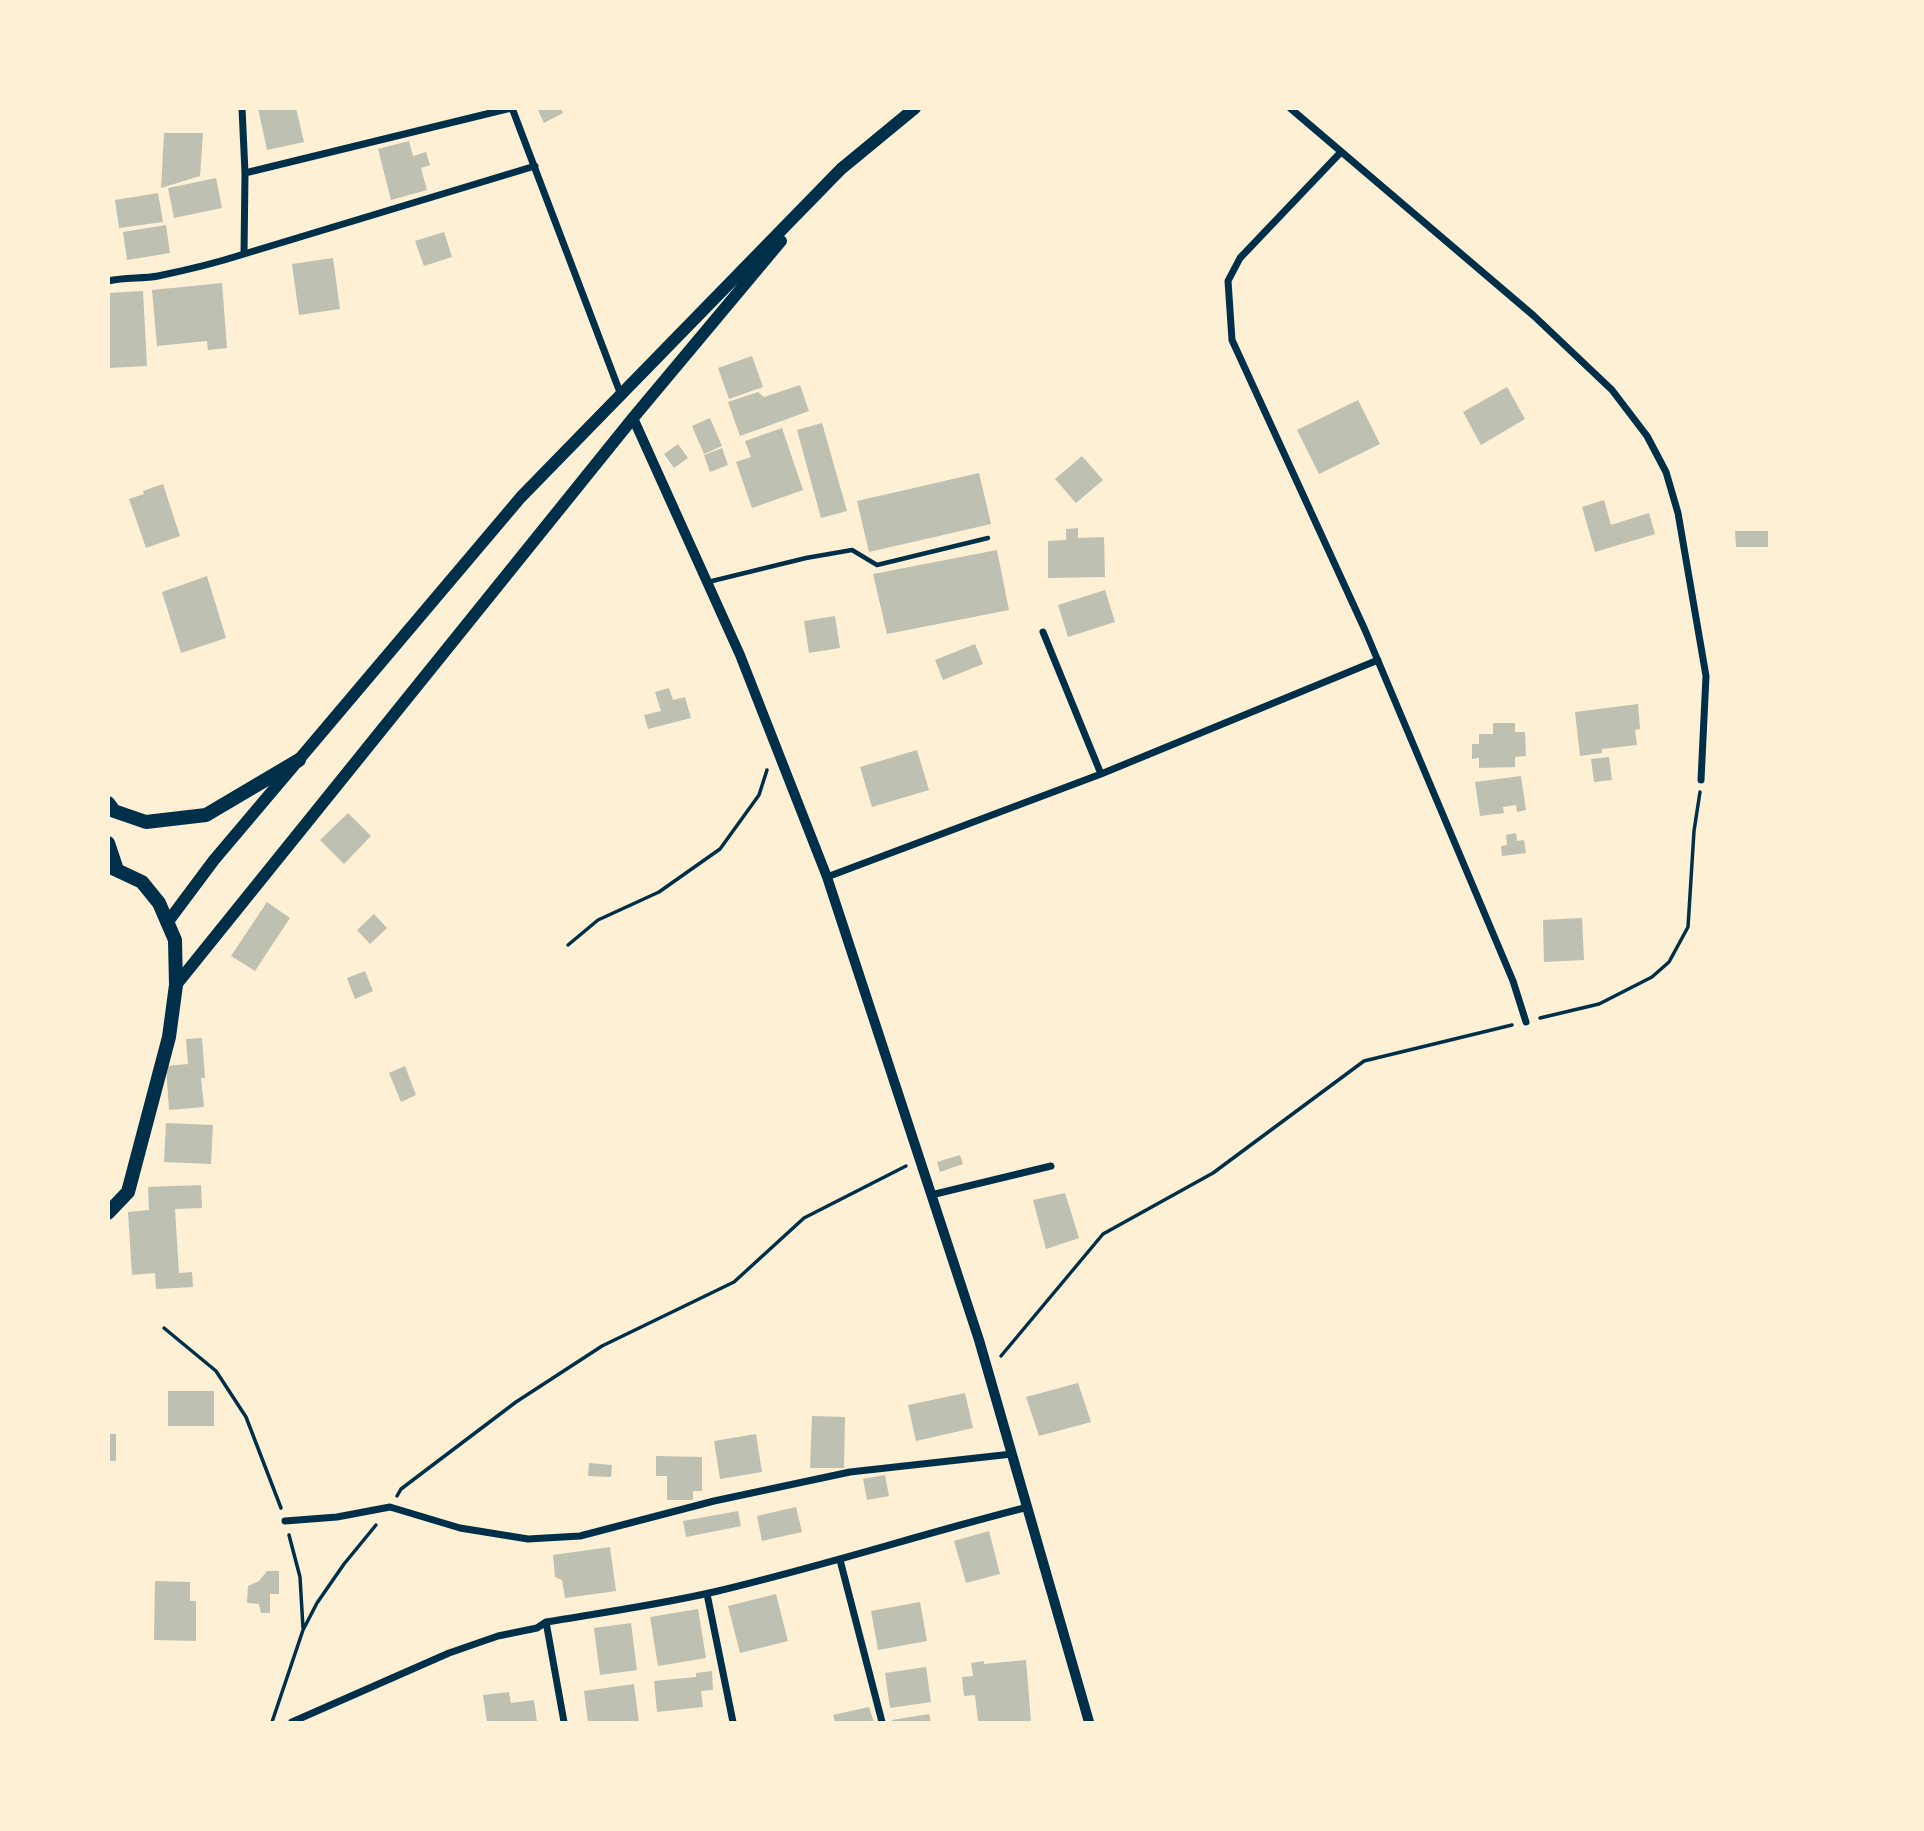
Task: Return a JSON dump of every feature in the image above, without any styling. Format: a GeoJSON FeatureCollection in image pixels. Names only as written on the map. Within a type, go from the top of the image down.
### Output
{"type":"FeatureCollection","features":[{"type":"Feature","properties":{"kind":"main road"},"geometry":{"type":"LineString","coordinates":[[167,923],[214,860],[521,497],[841,169],[915,108]]}},
{"type":"Feature","properties":{"kind":"main road"},"geometry":{"type":"LineString","coordinates":[[176,985],[634,418],[841,169]]}},
{"type":"Feature","properties":{"kind":"main road"},"geometry":{"type":"LineString","coordinates":[[108,803],[114,811],[146,822],[206,815],[299,760]]}},
{"type":"Feature","properties":{"kind":"main road"},"geometry":{"type":"LineString","coordinates":[[108,844],[113,868],[142,882],[159,903],[174,940],[176,985],[169,1037],[128,1192],[108,1213]]}},
{"type":"Feature","properties":{"kind":"street"},"geometry":{"type":"LineString","coordinates":[[242,108],[245,173],[244,254]]}},
{"type":"Feature","properties":{"kind":"street"},"geometry":{"type":"LineString","coordinates":[[245,173],[511,108],[536,166],[621,395]]}},
{"type":"Feature","properties":{"kind":"street"},"geometry":{"type":"LineString","coordinates":[[1290,108],[1534,316],[1612,390],[1647,436],[1666,472],[1678,513],[1706,676],[1701,780]]}},
{"type":"Feature","properties":{"kind":"street"},"geometry":{"type":"LineString","coordinates":[[1342,152],[1240,258],[1228,281],[1232,340],[1378,660],[1513,981],[1526,1022]]}},
{"type":"Feature","properties":{"kind":"street"},"geometry":{"type":"LineString","coordinates":[[108,281],[128,277],[155,277],[205,267],[536,166]]}},
{"type":"Feature","properties":{"kind":"street"},"geometry":{"type":"LineString","coordinates":[[634,418],[740,655],[827,877],[988,1371],[1089,1723]]}},
{"type":"Feature","properties":{"kind":"street"},"geometry":{"type":"LineString","coordinates":[[1043,632],[1101,774]]}},
{"type":"Feature","properties":{"kind":"street"},"geometry":{"type":"LineString","coordinates":[[827,877],[1101,774],[1378,660]]}},
{"type":"Feature","properties":{"kind":"street"},"geometry":{"type":"LineString","coordinates":[[931,1195],[1051,1166]]}},
{"type":"Feature","properties":{"kind":"street"},"geometry":{"type":"LineString","coordinates":[[285,1521],[337,1517],[390,1507],[460,1528],[528,1539],[580,1536],[715,1501],[850,1472],[1012,1454]]}},
{"type":"Feature","properties":{"kind":"street"},"geometry":{"type":"LineString","coordinates":[[292,1723],[449,1653],[498,1636],[537,1629],[546,1622],[707,1594],[1028,1507]]}},
{"type":"Feature","properties":{"kind":"street"},"geometry":{"type":"LineString","coordinates":[[840,1560],[882,1723]]}},
{"type":"Feature","properties":{"kind":"street"},"geometry":{"type":"LineString","coordinates":[[707,1594],[733,1723]]}},
{"type":"Feature","properties":{"kind":"street"},"geometry":{"type":"LineString","coordinates":[[546,1622],[564,1723]]}},
{"type":"Feature","properties":{"kind":"lane"},"geometry":{"type":"LineString","coordinates":[[707,583],[806,558],[852,550],[877,565],[988,538]]}},
{"type":"Feature","properties":{"kind":"path"},"geometry":{"type":"LineString","coordinates":[[568,945],[598,920],[659,892],[720,849],[759,794],[775,745]]}},
{"type":"Feature","properties":{"kind":"path"},"geometry":{"type":"LineString","coordinates":[[988,1371],[1103,1234],[1213,1173],[1364,1061],[1599,1004],[1651,977],[1669,962],[1688,927],[1694,831],[1701,780]]}},
{"type":"Feature","properties":{"kind":"path"},"geometry":{"type":"LineString","coordinates":[[272,1723],[303,1630],[317,1603],[401,1489],[516,1402],[602,1346],[734,1282],[804,1218],[920,1160]]}},
{"type":"Feature","properties":{"kind":"path"},"geometry":{"type":"LineString","coordinates":[[164,1328],[216,1371],[246,1417],[285,1521],[300,1577],[303,1630]]}},
{"type":"Feature","properties":{"kind":"building"},"geometry":{"type":"Polygon","coordinates":[[[258,108],[296,108],[304,142],[267,150],[258,108]]]}},
{"type":"Feature","properties":{"kind":"building"},"geometry":{"type":"Polygon","coordinates":[[[537,108],[561,108],[563,113],[544,123],[537,108]]]}},
{"type":"Feature","properties":{"kind":"building"},"geometry":{"type":"Polygon","coordinates":[[[164,133],[203,133],[200,176],[161,188],[164,133]]]}},
{"type":"Feature","properties":{"kind":"building"},"geometry":{"type":"Polygon","coordinates":[[[409,141],[413,156],[426,152],[430,165],[421,168],[427,190],[391,200],[378,149],[409,141]]]}},
{"type":"Feature","properties":{"kind":"building"},"geometry":{"type":"Polygon","coordinates":[[[216,178],[222,208],[174,218],[168,188],[216,178]]]}},
{"type":"Feature","properties":{"kind":"building"},"geometry":{"type":"Polygon","coordinates":[[[158,193],[163,222],[119,228],[115,200],[158,193]]]}},
{"type":"Feature","properties":{"kind":"building"},"geometry":{"type":"Polygon","coordinates":[[[166,225],[170,253],[127,260],[123,232],[166,225]]]}},
{"type":"Feature","properties":{"kind":"building"},"geometry":{"type":"Polygon","coordinates":[[[444,232],[452,257],[424,266],[415,241],[444,232]]]}},
{"type":"Feature","properties":{"kind":"building"},"geometry":{"type":"Polygon","coordinates":[[[333,258],[340,309],[299,315],[292,264],[333,258]]]}},
{"type":"Feature","properties":{"kind":"building"},"geometry":{"type":"Polygon","coordinates":[[[222,283],[227,348],[208,350],[207,341],[157,346],[152,290],[222,283]]]}},
{"type":"Feature","properties":{"kind":"building"},"geometry":{"type":"Polygon","coordinates":[[[143,291],[147,366],[108,368],[108,293],[143,291]]]}},
{"type":"Feature","properties":{"kind":"building"},"geometry":{"type":"Polygon","coordinates":[[[752,356],[763,387],[729,399],[718,368],[752,356]]]}},
{"type":"Feature","properties":{"kind":"building"},"geometry":{"type":"Polygon","coordinates":[[[800,385],[809,411],[740,436],[728,402],[758,392],[764,397],[800,385]]]}},
{"type":"Feature","properties":{"kind":"building"},"geometry":{"type":"Polygon","coordinates":[[[1507,387],[1525,419],[1481,445],[1463,412],[1507,387]]]}},
{"type":"Feature","properties":{"kind":"building"},"geometry":{"type":"Polygon","coordinates":[[[1358,400],[1380,444],[1319,474],[1297,430],[1358,400]]]}},
{"type":"Feature","properties":{"kind":"building"},"geometry":{"type":"Polygon","coordinates":[[[710,418],[722,446],[704,454],[692,426],[710,418]]]}},
{"type":"Feature","properties":{"kind":"building"},"geometry":{"type":"Polygon","coordinates":[[[822,423],[847,511],[821,518],[797,430],[822,423]]]}},
{"type":"Feature","properties":{"kind":"building"},"geometry":{"type":"Polygon","coordinates":[[[782,428],[803,490],[752,508],[736,462],[751,457],[745,441],[782,428]]]}},
{"type":"Feature","properties":{"kind":"building"},"geometry":{"type":"Polygon","coordinates":[[[678,444],[688,458],[674,468],[664,454],[678,444]]]}},
{"type":"Feature","properties":{"kind":"building"},"geometry":{"type":"Polygon","coordinates":[[[722,448],[728,465],[710,472],[704,455],[722,448]]]}},
{"type":"Feature","properties":{"kind":"building"},"geometry":{"type":"Polygon","coordinates":[[[1082,456],[1103,480],[1076,503],[1055,479],[1082,456]]]}},
{"type":"Feature","properties":{"kind":"building"},"geometry":{"type":"Polygon","coordinates":[[[979,473],[991,524],[869,552],[857,501],[979,473]]]}},
{"type":"Feature","properties":{"kind":"building"},"geometry":{"type":"Polygon","coordinates":[[[163,484],[180,536],[146,548],[129,499],[163,484]]]}},
{"type":"Feature","properties":{"kind":"building"},"geometry":{"type":"Polygon","coordinates":[[[1604,500],[1611,525],[1649,513],[1655,534],[1595,552],[1582,507],[1604,500]]]}},
{"type":"Feature","properties":{"kind":"building"},"geometry":{"type":"Polygon","coordinates":[[[1078,528],[1078,538],[1104,537],[1105,577],[1048,578],[1048,541],[1066,540],[1066,529],[1078,528]]]}},
{"type":"Feature","properties":{"kind":"building"},"geometry":{"type":"Polygon","coordinates":[[[1735,531],[1768,531],[1768,547],[1736,547],[1735,531]]]}},
{"type":"Feature","properties":{"kind":"building"},"geometry":{"type":"Polygon","coordinates":[[[997,550],[1009,610],[887,634],[873,574],[997,550]]]}},
{"type":"Feature","properties":{"kind":"building"},"geometry":{"type":"Polygon","coordinates":[[[207,576],[226,638],[181,653],[162,592],[207,576]]]}},
{"type":"Feature","properties":{"kind":"building"},"geometry":{"type":"Polygon","coordinates":[[[1105,590],[1115,622],[1068,637],[1058,605],[1105,590]]]}},
{"type":"Feature","properties":{"kind":"building"},"geometry":{"type":"Polygon","coordinates":[[[835,616],[840,648],[809,653],[804,621],[835,616]]]}},
{"type":"Feature","properties":{"kind":"building"},"geometry":{"type":"Polygon","coordinates":[[[975,644],[983,664],[943,680],[935,660],[975,644]]]}},
{"type":"Feature","properties":{"kind":"building"},"geometry":{"type":"Polygon","coordinates":[[[669,688],[673,700],[685,697],[691,718],[648,729],[644,715],[661,711],[655,692],[669,688]]]}},
{"type":"Feature","properties":{"kind":"building"},"geometry":{"type":"Polygon","coordinates":[[[1638,704],[1640,729],[1635,730],[1637,745],[1602,749],[1602,753],[1580,756],[1575,712],[1638,704]]]}},
{"type":"Feature","properties":{"kind":"building"},"geometry":{"type":"Polygon","coordinates":[[[1493,723],[1515,723],[1515,732],[1525,732],[1526,756],[1515,757],[1515,767],[1479,768],[1479,758],[1472,759],[1472,744],[1479,744],[1479,734],[1493,734],[1493,723]]]}},
{"type":"Feature","properties":{"kind":"building"},"geometry":{"type":"Polygon","coordinates":[[[917,750],[929,790],[872,807],[860,767],[917,750]]]}},
{"type":"Feature","properties":{"kind":"building"},"geometry":{"type":"Polygon","coordinates":[[[1609,757],[1612,780],[1594,782],[1591,759],[1609,757]]]}},
{"type":"Feature","properties":{"kind":"building"},"geometry":{"type":"Polygon","coordinates":[[[1521,776],[1526,810],[1517,812],[1516,805],[1503,807],[1504,813],[1480,816],[1475,782],[1521,776]]]}},
{"type":"Feature","properties":{"kind":"building"},"geometry":{"type":"Polygon","coordinates":[[[348,813],[371,836],[344,864],[320,840],[348,813]]]}},
{"type":"Feature","properties":{"kind":"building"},"geometry":{"type":"Polygon","coordinates":[[[1516,833],[1517,841],[1524,840],[1526,853],[1502,856],[1501,846],[1507,845],[1506,835],[1516,833]]]}},
{"type":"Feature","properties":{"kind":"building"},"geometry":{"type":"Polygon","coordinates":[[[267,902],[290,918],[255,971],[231,956],[267,902]]]}},
{"type":"Feature","properties":{"kind":"building"},"geometry":{"type":"Polygon","coordinates":[[[374,914],[387,928],[370,944],[357,930],[374,914]]]}},
{"type":"Feature","properties":{"kind":"building"},"geometry":{"type":"Polygon","coordinates":[[[1582,918],[1584,960],[1544,962],[1543,920],[1582,918]]]}},
{"type":"Feature","properties":{"kind":"building"},"geometry":{"type":"Polygon","coordinates":[[[365,971],[373,991],[355,999],[347,978],[365,971]]]}},
{"type":"Feature","properties":{"kind":"building"},"geometry":{"type":"Polygon","coordinates":[[[202,1038],[205,1078],[201,1078],[204,1107],[169,1110],[166,1066],[188,1064],[186,1039],[202,1038]]]}},
{"type":"Feature","properties":{"kind":"building"},"geometry":{"type":"Polygon","coordinates":[[[405,1066],[416,1095],[401,1102],[389,1073],[405,1066]]]}},
{"type":"Feature","properties":{"kind":"building"},"geometry":{"type":"Polygon","coordinates":[[[166,1123],[213,1125],[211,1164],[164,1162],[166,1123]]]}},
{"type":"Feature","properties":{"kind":"building"},"geometry":{"type":"Polygon","coordinates":[[[960,1155],[963,1164],[940,1172],[937,1162],[960,1155]]]}},
{"type":"Feature","properties":{"kind":"building"},"geometry":{"type":"Polygon","coordinates":[[[201,1185],[202,1208],[175,1209],[179,1273],[192,1272],[193,1287],[156,1289],[155,1273],[132,1275],[128,1212],[149,1210],[148,1187],[201,1185]]]}},
{"type":"Feature","properties":{"kind":"building"},"geometry":{"type":"Polygon","coordinates":[[[1065,1193],[1079,1238],[1046,1249],[1033,1200],[1065,1193]]]}},
{"type":"Feature","properties":{"kind":"building"},"geometry":{"type":"Polygon","coordinates":[[[1078,1383],[1091,1422],[1039,1436],[1026,1397],[1078,1383]]]}},
{"type":"Feature","properties":{"kind":"building"},"geometry":{"type":"Polygon","coordinates":[[[168,1391],[214,1391],[214,1426],[168,1426],[168,1391]]]}},
{"type":"Feature","properties":{"kind":"building"},"geometry":{"type":"Polygon","coordinates":[[[965,1393],[973,1428],[916,1441],[908,1405],[965,1393]]]}},
{"type":"Feature","properties":{"kind":"building"},"geometry":{"type":"Polygon","coordinates":[[[812,1416],[845,1417],[844,1468],[810,1468],[812,1416]]]}},
{"type":"Feature","properties":{"kind":"building"},"geometry":{"type":"Polygon","coordinates":[[[108,1434],[116,1434],[116,1461],[108,1461],[108,1434]]]}},
{"type":"Feature","properties":{"kind":"building"},"geometry":{"type":"Polygon","coordinates":[[[756,1434],[762,1472],[720,1479],[714,1441],[756,1434]]]}},
{"type":"Feature","properties":{"kind":"building"},"geometry":{"type":"Polygon","coordinates":[[[656,1456],[702,1457],[702,1491],[693,1491],[693,1500],[667,1500],[667,1476],[656,1476],[656,1456]]]}},
{"type":"Feature","properties":{"kind":"building"},"geometry":{"type":"Polygon","coordinates":[[[589,1463],[612,1465],[611,1477],[588,1476],[589,1463]]]}},
{"type":"Feature","properties":{"kind":"building"},"geometry":{"type":"Polygon","coordinates":[[[885,1475],[889,1496],[867,1500],[863,1479],[885,1475]]]}},
{"type":"Feature","properties":{"kind":"building"},"geometry":{"type":"Polygon","coordinates":[[[796,1507],[802,1532],[762,1541],[757,1516],[796,1507]]]}},
{"type":"Feature","properties":{"kind":"building"},"geometry":{"type":"Polygon","coordinates":[[[738,1511],[741,1526],[686,1537],[683,1521],[738,1511]]]}},
{"type":"Feature","properties":{"kind":"building"},"geometry":{"type":"Polygon","coordinates":[[[989,1531],[1000,1574],[966,1583],[954,1541],[989,1531]]]}},
{"type":"Feature","properties":{"kind":"building"},"geometry":{"type":"Polygon","coordinates":[[[610,1547],[616,1591],[565,1598],[562,1580],[555,1577],[553,1555],[610,1547]]]}},
{"type":"Feature","properties":{"kind":"building"},"geometry":{"type":"Polygon","coordinates":[[[267,1571],[279,1571],[279,1594],[270,1594],[270,1613],[261,1613],[259,1604],[247,1603],[248,1586],[259,1581],[267,1571]]]}},
{"type":"Feature","properties":{"kind":"building"},"geometry":{"type":"Polygon","coordinates":[[[155,1581],[190,1582],[190,1601],[196,1601],[196,1641],[154,1640],[155,1581]]]}},
{"type":"Feature","properties":{"kind":"building"},"geometry":{"type":"Polygon","coordinates":[[[776,1594],[788,1641],[740,1653],[728,1606],[776,1594]]]}},
{"type":"Feature","properties":{"kind":"building"},"geometry":{"type":"Polygon","coordinates":[[[920,1602],[927,1641],[878,1650],[871,1611],[920,1602]]]}},
{"type":"Feature","properties":{"kind":"building"},"geometry":{"type":"Polygon","coordinates":[[[698,1609],[706,1658],[658,1666],[650,1617],[698,1609]]]}},
{"type":"Feature","properties":{"kind":"building"},"geometry":{"type":"Polygon","coordinates":[[[631,1623],[637,1670],[600,1675],[594,1628],[631,1623]]]}},
{"type":"Feature","properties":{"kind":"building"},"geometry":{"type":"Polygon","coordinates":[[[1026,1660],[1031,1722],[978,1722],[975,1695],[964,1696],[962,1677],[973,1676],[971,1663],[1026,1660]]]}},
{"type":"Feature","properties":{"kind":"building"},"geometry":{"type":"Polygon","coordinates":[[[926,1667],[931,1702],[890,1708],[885,1673],[926,1667]]]}},
{"type":"Feature","properties":{"kind":"building"},"geometry":{"type":"Polygon","coordinates":[[[712,1671],[713,1690],[701,1691],[703,1707],[657,1712],[654,1681],[696,1677],[696,1673],[712,1671]]]}},
{"type":"Feature","properties":{"kind":"building"},"geometry":{"type":"Polygon","coordinates":[[[634,1684],[639,1722],[588,1722],[584,1691],[634,1684]]]}},
{"type":"Feature","properties":{"kind":"building"},"geometry":{"type":"Polygon","coordinates":[[[509,1692],[511,1703],[534,1700],[537,1722],[487,1722],[483,1695],[509,1692]]]}},
{"type":"Feature","properties":{"kind":"building"},"geometry":{"type":"Polygon","coordinates":[[[869,1707],[874,1722],[835,1722],[833,1715],[869,1707]]]}},
{"type":"Feature","properties":{"kind":"building"},"geometry":{"type":"Polygon","coordinates":[[[929,1714],[931,1722],[892,1722],[892,1720],[929,1714]]]}}]}
